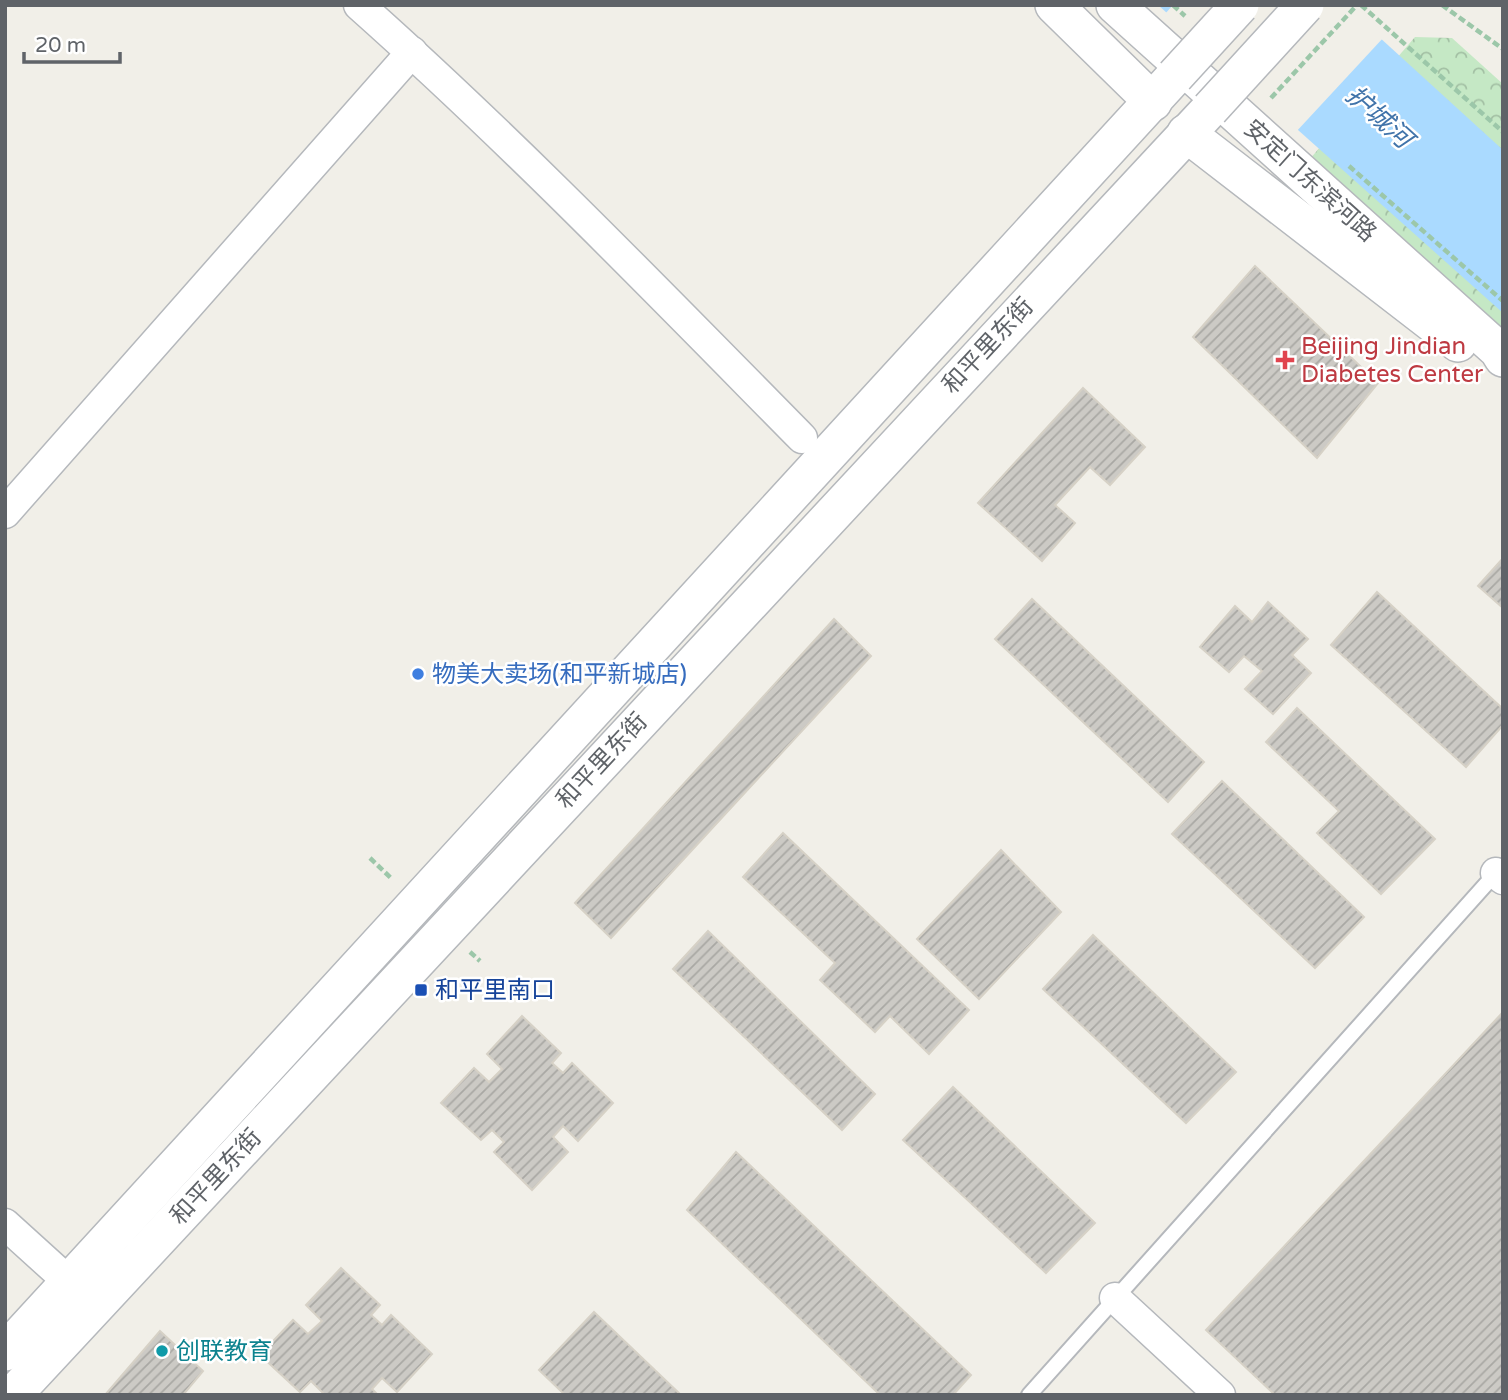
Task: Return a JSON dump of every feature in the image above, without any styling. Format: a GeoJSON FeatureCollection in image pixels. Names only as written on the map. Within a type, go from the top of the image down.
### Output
{"type":"FeatureCollection","features":[{"type":"Feature","properties":{"kind":"street"},"geometry":{"type":"LineString","coordinates":[[359,5],[412,52],[608,242],[802,438]]}},
{"type":"Feature","properties":{"kind":"street"},"geometry":{"type":"LineString","coordinates":[[1054,5],[1164,89]]}},
{"type":"Feature","properties":{"kind":"street","name":"安定门东滨河路"},"geometry":{"type":"LineString","coordinates":[[1115,5],[1498,349],[1503,358]]}},
{"type":"Feature","properties":{"kind":"street","name":"和平里东街"},"geometry":{"type":"LineString","coordinates":[[5,1352],[1240,5]]}},
{"type":"Feature","properties":{"kind":"street","name":"和平里东街"},"geometry":{"type":"LineString","coordinates":[[13,1395],[1305,5]]}},
{"type":"Feature","properties":{"kind":"street"},"geometry":{"type":"LineString","coordinates":[[5,513],[412,52]]}},
{"type":"Feature","properties":{"kind":"street"},"geometry":{"type":"LineString","coordinates":[[1198,121],[1503,377]]}},
{"type":"Feature","properties":{"kind":"street"},"geometry":{"type":"LineString","coordinates":[[5,1224],[69,1282]]}},
{"type":"Feature","properties":{"kind":"street"},"geometry":{"type":"LineString","coordinates":[[1115,1298],[1220,1395]]}},
{"type":"Feature","properties":{"kind":"lane"},"geometry":{"type":"LineString","coordinates":[[1028,1395],[1499,876]]}},
{"type":"Feature","properties":{"kind":"path"},"geometry":{"type":"LineString","coordinates":[[1172,5],[1192,23]]}},
{"type":"Feature","properties":{"kind":"path"},"geometry":{"type":"LineString","coordinates":[[1265,104],[1359,5],[1503,132]]}},
{"type":"Feature","properties":{"kind":"path"},"geometry":{"type":"LineString","coordinates":[[1442,5],[1503,49]]}},
{"type":"Feature","properties":{"kind":"path"},"geometry":{"type":"LineString","coordinates":[[1271,95],[1281,104]]}},
{"type":"Feature","properties":{"kind":"path"},"geometry":{"type":"LineString","coordinates":[[1340,158],[1503,301]]}},
{"type":"Feature","properties":{"kind":"green space"},"geometry":{"type":"Polygon","coordinates":[[[1415,37],[1452,38],[1503,84],[1503,336],[1309,160],[1415,37]]]}},
{"type":"Feature","properties":{"kind":"water","name":"护城河"},"geometry":{"type":"Polygon","coordinates":[[[1158,5],[1344,5],[1503,150],[1503,313],[1158,5]]]}},
{"type":"Feature","properties":{"kind":"pier"},"geometry":{"type":"Polygon","coordinates":[[[1173,5],[1349,5],[1384,37],[1295,133],[1164,15],[1173,5]]]}},
{"type":"Feature","properties":{"kind":"building","name":"Beijing Jindian Diabetes Center"},"geometry":{"type":"Polygon","coordinates":[[[1255,266],[1378,383],[1317,458],[1193,337],[1255,266]]]}},
{"type":"Feature","properties":{"kind":"building"},"geometry":{"type":"Polygon","coordinates":[[[1083,388],[1145,447],[1110,485],[1090,467],[1055,505],[1075,523],[1042,561],[978,503],[1083,388]]]}},
{"type":"Feature","properties":{"kind":"building"},"geometry":{"type":"Polygon","coordinates":[[[1503,558],[1503,608],[1478,586],[1503,558]]]}},
{"type":"Feature","properties":{"kind":"building"},"geometry":{"type":"Polygon","coordinates":[[[1377,592],[1503,709],[1503,725],[1466,767],[1331,645],[1377,592]]]}},
{"type":"Feature","properties":{"kind":"building"},"geometry":{"type":"Polygon","coordinates":[[[1032,599],[1204,762],[1168,802],[995,639],[1032,599]]]}},
{"type":"Feature","properties":{"kind":"building"},"geometry":{"type":"Polygon","coordinates":[[[1268,602],[1308,639],[1292,655],[1311,673],[1273,714],[1245,689],[1262,671],[1244,656],[1229,672],[1200,647],[1235,606],[1252,622],[1268,602]]]}},
{"type":"Feature","properties":{"kind":"building"},"geometry":{"type":"Polygon","coordinates":[[[834,619],[871,656],[611,938],[575,903],[834,619]]]}},
{"type":"Feature","properties":{"kind":"building"},"geometry":{"type":"Polygon","coordinates":[[[1297,708],[1435,839],[1381,894],[1317,833],[1339,811],[1266,742],[1297,708]]]}},
{"type":"Feature","properties":{"kind":"building"},"geometry":{"type":"Polygon","coordinates":[[[1222,781],[1364,917],[1315,968],[1172,834],[1222,781]]]}},
{"type":"Feature","properties":{"kind":"building"},"geometry":{"type":"Polygon","coordinates":[[[783,833],[969,1010],[929,1054],[890,1016],[875,1032],[820,980],[835,963],[743,877],[783,833]]]}},
{"type":"Feature","properties":{"kind":"building"},"geometry":{"type":"Polygon","coordinates":[[[1001,850],[1061,912],[979,999],[917,939],[1001,850]]]}},
{"type":"Feature","properties":{"kind":"building"},"geometry":{"type":"Polygon","coordinates":[[[708,931],[875,1094],[842,1130],[673,969],[708,931]]]}},
{"type":"Feature","properties":{"kind":"building"},"geometry":{"type":"Polygon","coordinates":[[[1093,935],[1236,1072],[1186,1123],[1043,989],[1093,935]]]}},
{"type":"Feature","properties":{"kind":"building"},"geometry":{"type":"Polygon","coordinates":[[[1503,1012],[1503,1395],[1275,1395],[1206,1330],[1503,1012]]]}},
{"type":"Feature","properties":{"kind":"building"},"geometry":{"type":"Polygon","coordinates":[[[522,1016],[561,1053],[552,1063],[563,1073],[572,1063],[613,1103],[578,1141],[563,1126],[553,1137],[568,1152],[532,1190],[494,1152],[504,1142],[492,1130],[481,1140],[441,1103],[474,1068],[489,1082],[502,1069],[487,1054],[522,1016]]]}},
{"type":"Feature","properties":{"kind":"building"},"geometry":{"type":"Polygon","coordinates":[[[953,1087],[1095,1223],[1046,1273],[903,1140],[953,1087]]]}},
{"type":"Feature","properties":{"kind":"building"},"geometry":{"type":"Polygon","coordinates":[[[736,1152],[971,1375],[953,1395],[880,1395],[687,1210],[736,1152]]]}},
{"type":"Feature","properties":{"kind":"building"},"geometry":{"type":"Polygon","coordinates":[[[341,1268],[380,1305],[371,1315],[382,1325],[391,1315],[432,1354],[397,1392],[382,1378],[372,1389],[378,1395],[322,1395],[311,1381],[300,1392],[260,1355],[293,1320],[308,1334],[322,1321],[306,1305],[341,1268]]]}},
{"type":"Feature","properties":{"kind":"building"},"geometry":{"type":"Polygon","coordinates":[[[594,1312],[681,1395],[565,1395],[539,1370],[594,1312]]]}},
{"type":"Feature","properties":{"kind":"building","name":"创联教育"},"geometry":{"type":"Polygon","coordinates":[[[160,1331],[203,1371],[183,1395],[105,1395],[160,1331]]]}},
{"type":"Feature","properties":{"kind":"place","name":"Beijing Jindian Diabetes Center"},"geometry":{"type":"Point","coordinates":[1285,360]}},
{"type":"Feature","properties":{"kind":"place","name":"物美大卖场(和平新城店)"},"geometry":{"type":"Point","coordinates":[418,674]}},
{"type":"Feature","properties":{"kind":"place","name":"和平里南口"},"geometry":{"type":"Point","coordinates":[421,990]}},
{"type":"Feature","properties":{"kind":"place","name":"创联教育"},"geometry":{"type":"Point","coordinates":[162,1351]}}]}
